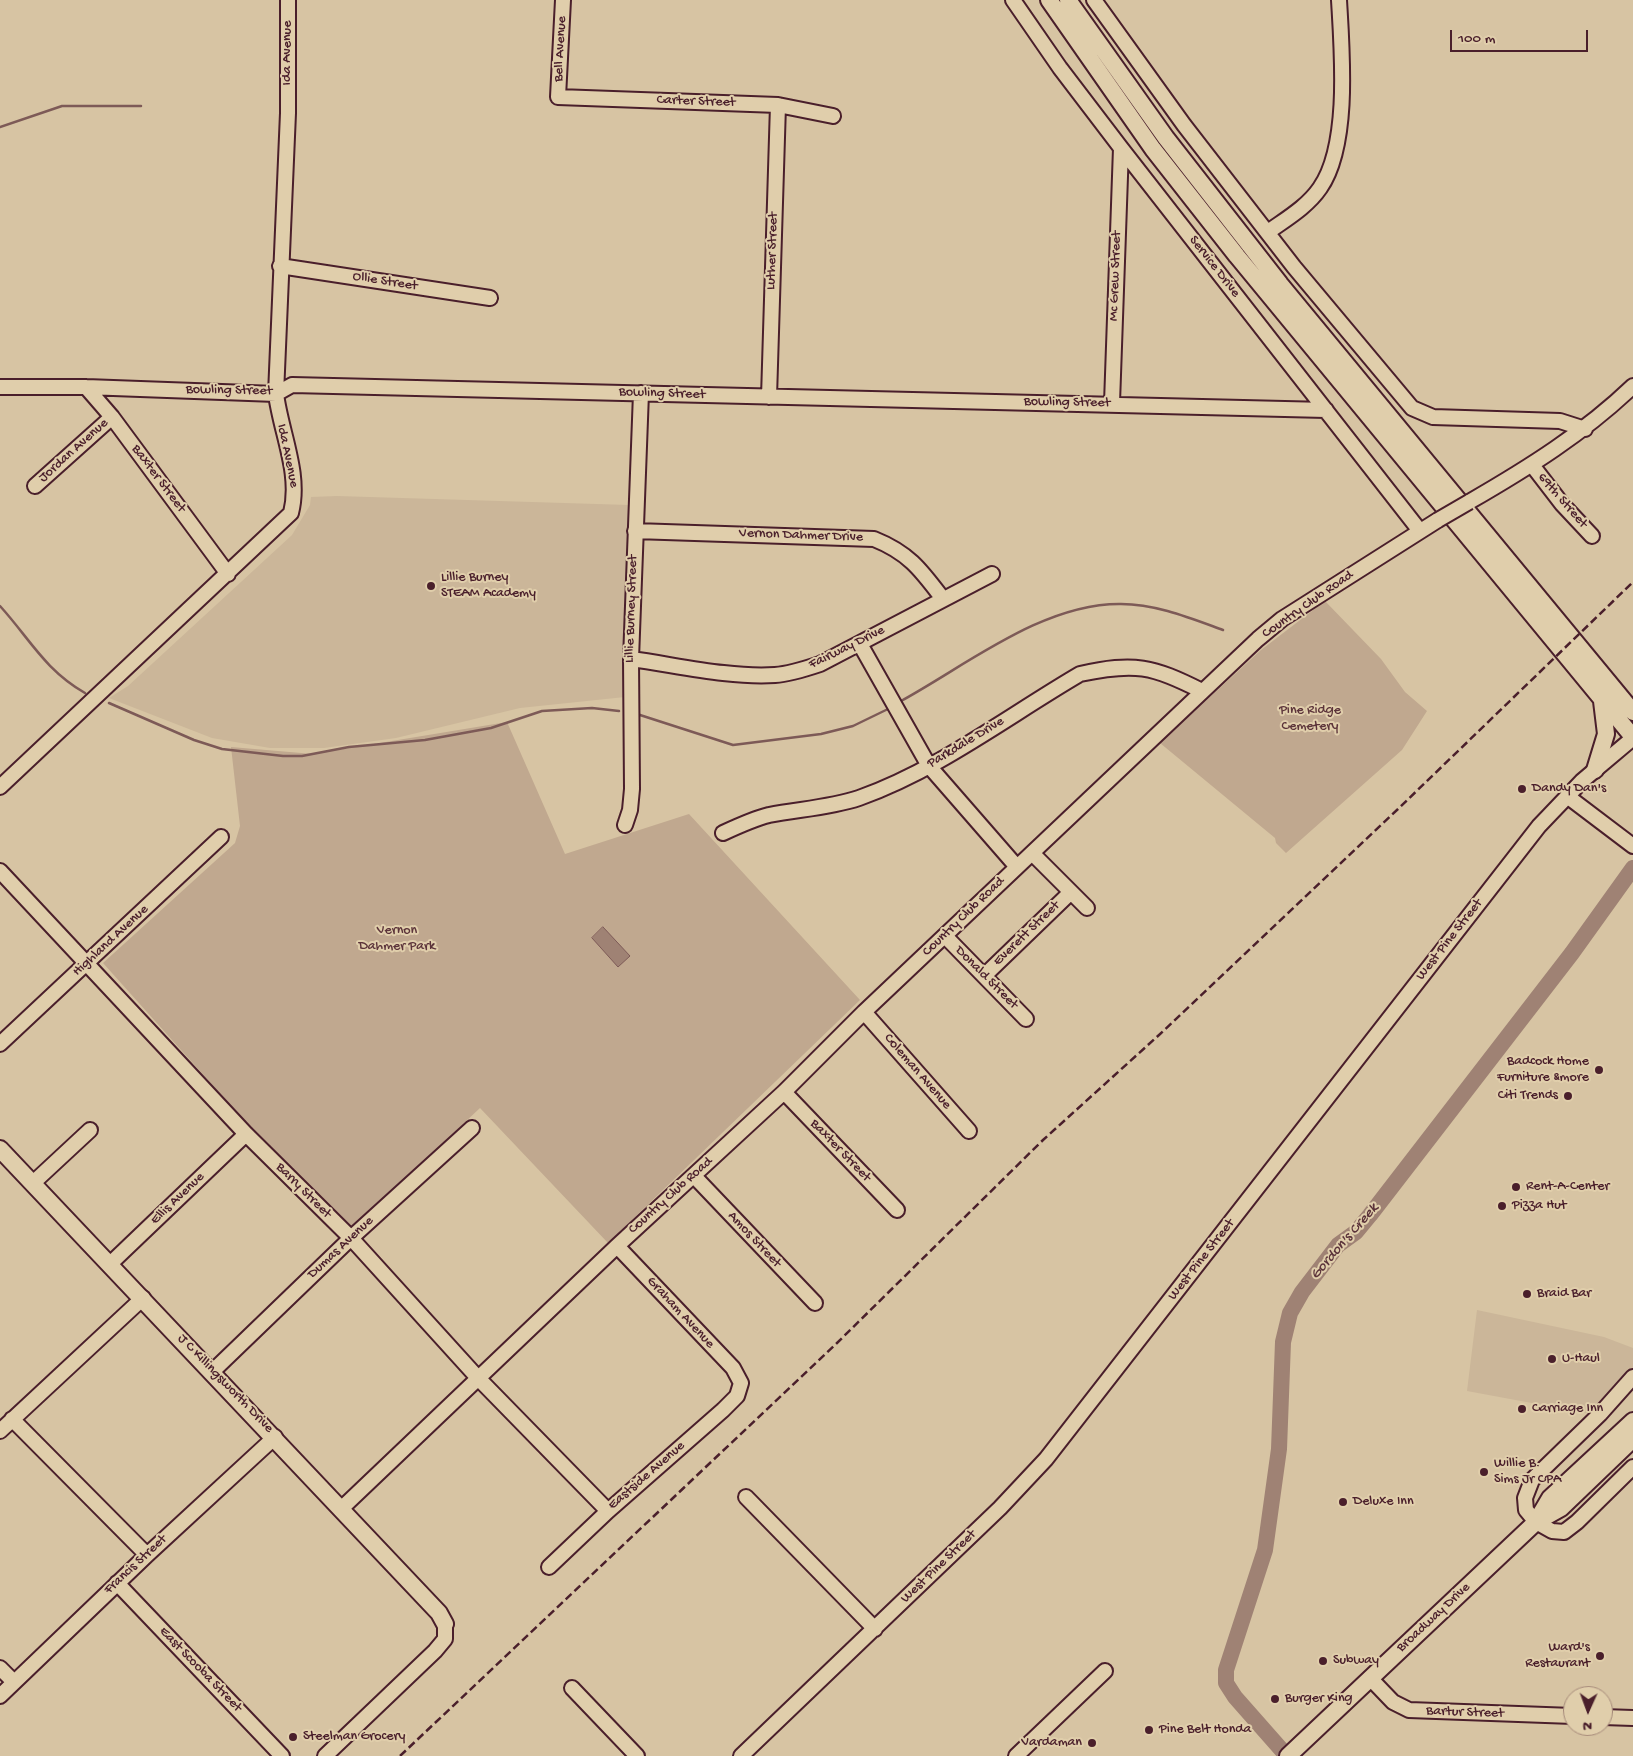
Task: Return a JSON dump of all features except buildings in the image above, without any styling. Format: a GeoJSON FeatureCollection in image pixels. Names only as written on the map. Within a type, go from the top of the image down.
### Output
{"type":"FeatureCollection","features":[{"type":"Feature","properties":{"kind":"main road"},"geometry":{"type":"LineString","coordinates":[[1049,0],[1159,144],[1237,256],[1633,738]]}},
{"type":"Feature","properties":{"kind":"main road"},"geometry":{"type":"LineString","coordinates":[[1068,0],[1159,144],[1280,284],[1633,712]]}},
{"type":"Feature","properties":{"kind":"main road"},"geometry":{"type":"LineString","coordinates":[[1595,770],[1606,734],[1601,698]]}},
{"type":"Feature","properties":{"kind":"main road","name":"J C Killingsworth Drive"},"geometry":{"type":"LineString","coordinates":[[0,1149],[275,1436],[440,1613],[445,1624]]}},
{"type":"Feature","properties":{"kind":"main road","name":"Broadway Drive"},"geometry":{"type":"LineString","coordinates":[[1536,1522],[1550,1498],[1633,1421]]}},
{"type":"Feature","properties":{"kind":"main road","name":"Broadway Drive"},"geometry":{"type":"LineString","coordinates":[[1293,1751],[1536,1522],[1561,1508],[1633,1439]]}},
{"type":"Feature","properties":{"kind":"street","name":"Ida Avenue"},"geometry":{"type":"LineString","coordinates":[[0,787],[286,520],[291,513],[294,502],[294,476],[279,419],[276,394],[288,113],[288,0]]}},
{"type":"Feature","properties":{"kind":"street","name":"Bell Avenue"},"geometry":{"type":"LineString","coordinates":[[558,97],[563,0]]}},
{"type":"Feature","properties":{"kind":"street","name":"Service Drive"},"geometry":{"type":"LineString","coordinates":[[1013,0],[1060,68],[1121,148],[1420,531]]}},
{"type":"Feature","properties":{"kind":"street"},"geometry":{"type":"LineString","coordinates":[[1094,0],[1184,125],[1294,267],[1400,395],[1419,412],[1433,417],[1560,421],[1585,429]]}},
{"type":"Feature","properties":{"kind":"street"},"geometry":{"type":"LineString","coordinates":[[1268,232],[1308,203],[1329,175],[1334,160],[1338,145],[1340,94],[1338,0]]}},
{"type":"Feature","properties":{"kind":"street","name":"Carter Street"},"geometry":{"type":"LineString","coordinates":[[558,97],[778,105],[832,116]]}},
{"type":"Feature","properties":{"kind":"street","name":"Luther Street"},"geometry":{"type":"LineString","coordinates":[[769,397],[778,105]]}},
{"type":"Feature","properties":{"kind":"street"},"geometry":{"type":"LineString","coordinates":[[1159,144],[1184,125]]}},
{"type":"Feature","properties":{"kind":"street","name":"Mc Grew Street"},"geometry":{"type":"LineString","coordinates":[[1112,403],[1121,148]]}},
{"type":"Feature","properties":{"kind":"street","name":"Ollie Street"},"geometry":{"type":"LineString","coordinates":[[280,266],[490,298]]}},
{"type":"Feature","properties":{"kind":"street","name":"Bowling Street"},"geometry":{"type":"LineString","coordinates":[[0,387],[86,387],[276,394],[292,385],[769,397],[1112,403],[1326,410]]}},
{"type":"Feature","properties":{"kind":"street","name":"Country Club Road"},"geometry":{"type":"LineString","coordinates":[[342,1508],[617,1246],[784,1092],[864,1012],[1202,691],[1282,619],[1420,531],[1532,465],[1585,429],[1633,386]]}},
{"type":"Feature","properties":{"kind":"street","name":"Baxter Street"},"geometry":{"type":"LineString","coordinates":[[86,387],[112,417],[228,574]]}},
{"type":"Feature","properties":{"kind":"street","name":"Lillie Burney Street"},"geometry":{"type":"LineString","coordinates":[[625,825],[630,810],[632,789],[631,659],[634,531],[641,393]]}},
{"type":"Feature","properties":{"kind":"street","name":"Jordan Avenue"},"geometry":{"type":"LineString","coordinates":[[35,486],[112,417]]}},
{"type":"Feature","properties":{"kind":"street","name":"69th Street"},"geometry":{"type":"LineString","coordinates":[[1532,465],[1562,504],[1592,536]]}},
{"type":"Feature","properties":{"kind":"street","name":"Vernon Dahmer Drive"},"geometry":{"type":"LineString","coordinates":[[634,531],[874,539],[887,544],[915,563],[943,599]]}},
{"type":"Feature","properties":{"kind":"street","name":"Fairway Drive"},"geometry":{"type":"LineString","coordinates":[[631,659],[754,675],[777,675],[820,664],[992,574]]}},
{"type":"Feature","properties":{"kind":"street"},"geometry":{"type":"LineString","coordinates":[[860,644],[929,766],[1017,866]]}},
{"type":"Feature","properties":{"kind":"street","name":"Parkdale Drive"},"geometry":{"type":"LineString","coordinates":[[723,832],[768,816],[833,805],[859,798],[929,766],[1080,674],[1106,668],[1152,669],[1202,691]]}},
{"type":"Feature","properties":{"kind":"street","name":"West Pine Street"},"geometry":{"type":"LineString","coordinates":[[742,1756],[1000,1508],[1046,1459],[1513,859],[1567,796],[1633,738]]}},
{"type":"Feature","properties":{"kind":"street"},"geometry":{"type":"LineString","coordinates":[[1567,796],[1633,846]]}},
{"type":"Feature","properties":{"kind":"street","name":"Highland Avenue"},"geometry":{"type":"LineString","coordinates":[[0,1044],[221,837]]}},
{"type":"Feature","properties":{"kind":"street","name":"Everett Street"},"geometry":{"type":"LineString","coordinates":[[1032,852],[1070,893],[1087,908]]}},
{"type":"Feature","properties":{"kind":"street","name":"Barry Street"},"geometry":{"type":"LineString","coordinates":[[0,871],[246,1134],[351,1238],[478,1378],[608,1511]]}},
{"type":"Feature","properties":{"kind":"street","name":"Everett Street"},"geometry":{"type":"LineString","coordinates":[[984,976],[1070,893]]}},
{"type":"Feature","properties":{"kind":"street","name":"Donald Street"},"geometry":{"type":"LineString","coordinates":[[945,936],[1026,1019]]}},
{"type":"Feature","properties":{"kind":"street","name":"Coleman Avenue"},"geometry":{"type":"LineString","coordinates":[[864,1012],[969,1131]]}},
{"type":"Feature","properties":{"kind":"street","name":"Baxter Street"},"geometry":{"type":"LineString","coordinates":[[784,1092],[897,1210]]}},
{"type":"Feature","properties":{"kind":"street","name":"Dumas Avenue"},"geometry":{"type":"LineString","coordinates":[[213,1371],[351,1238],[472,1128]]}},
{"type":"Feature","properties":{"kind":"street"},"geometry":{"type":"LineString","coordinates":[[33,1183],[90,1130]]}},
{"type":"Feature","properties":{"kind":"street","name":"Ellis Avenue"},"geometry":{"type":"LineString","coordinates":[[110,1264],[246,1134]]}},
{"type":"Feature","properties":{"kind":"street","name":"Amos Street"},"geometry":{"type":"LineString","coordinates":[[694,1176],[815,1303]]}},
{"type":"Feature","properties":{"kind":"street","name":"Graham Avenue"},"geometry":{"type":"LineString","coordinates":[[617,1246],[733,1368],[741,1383]]}},
{"type":"Feature","properties":{"kind":"street"},"geometry":{"type":"LineString","coordinates":[[143,1298],[5,1423],[147,1555]]}},
{"type":"Feature","properties":{"kind":"street"},"geometry":{"type":"LineString","coordinates":[[1633,1378],[1600,1414],[1532,1480],[1525,1498],[1526,1510],[1536,1522],[1552,1531],[1564,1532],[1577,1522],[1633,1467]]}},
{"type":"Feature","properties":{"kind":"street","name":"Eastside Avenue"},"geometry":{"type":"LineString","coordinates":[[549,1567],[608,1511],[723,1410],[737,1396],[741,1383]]}},
{"type":"Feature","properties":{"kind":"street","name":"Francis Street"},"geometry":{"type":"LineString","coordinates":[[0,1696],[117,1583],[275,1436]]}},
{"type":"Feature","properties":{"kind":"street"},"geometry":{"type":"LineString","coordinates":[[746,1497],[875,1629]]}},
{"type":"Feature","properties":{"kind":"street","name":"East Scooba Street"},"geometry":{"type":"LineString","coordinates":[[117,1583],[282,1756]]}},
{"type":"Feature","properties":{"kind":"street"},"geometry":{"type":"LineString","coordinates":[[325,1756],[435,1651],[445,1639],[445,1624]]}},
{"type":"Feature","properties":{"kind":"street"},"geometry":{"type":"LineString","coordinates":[[0,1668],[14,1682]]}},
{"type":"Feature","properties":{"kind":"street"},"geometry":{"type":"LineString","coordinates":[[1016,1756],[1106,1671]]}},
{"type":"Feature","properties":{"kind":"street","name":"Bartur Street"},"geometry":{"type":"LineString","coordinates":[[1370,1678],[1393,1702],[1409,1710],[1563,1716]]}},
{"type":"Feature","properties":{"kind":"street"},"geometry":{"type":"LineString","coordinates":[[572,1688],[637,1756]]}},
{"type":"Feature","properties":{"kind":"street"},"geometry":{"type":"LineString","coordinates":[[1613,1717],[1633,1718]]}},
{"type":"Feature","properties":{"kind":"shaded area","name":"Lillie Burney STEAM Academy"},"geometry":{"type":"Polygon","coordinates":[[[337,496],[629,505],[625,697],[520,708],[396,738],[324,748],[270,748],[212,738],[109,698],[128,686],[292,535],[310,505],[311,497],[337,496]]]}},
{"type":"Feature","properties":{"kind":"shaded area"},"geometry":{"type":"Polygon","coordinates":[[[603,927],[630,956],[618,967],[592,938],[603,927]]]}},
{"type":"Feature","properties":{"kind":"shaded area","name":"U-Haul"},"geometry":{"type":"Polygon","coordinates":[[[1477,1310],[1604,1337],[1633,1348],[1633,1369],[1591,1414],[1467,1391],[1477,1310]]]}},
{"type":"Feature","properties":{"kind":"green space","name":"Pine Ridge Cemetery"},"geometry":{"type":"Polygon","coordinates":[[[1325,601],[1381,659],[1405,692],[1427,711],[1402,750],[1286,853],[1276,843],[1275,838],[1160,743],[1261,650],[1325,601]]]}},
{"type":"Feature","properties":{"kind":"green space","name":"Vernon Dahmer Park"},"geometry":{"type":"Polygon","coordinates":[[[507,722],[565,854],[689,814],[860,1000],[608,1243],[480,1108],[346,1234],[103,963],[235,843],[240,826],[231,747],[313,754],[507,722]]]}},
{"type":"Feature","properties":{"kind":"waterway"},"geometry":{"type":"LineString","coordinates":[[0,127],[62,106],[141,106]]}},
{"type":"Feature","properties":{"kind":"waterway"},"geometry":{"type":"LineString","coordinates":[[901,701],[1006,639],[1063,614],[1092,606],[1121,604],[1147,606],[1173,612],[1223,630]]}},
{"type":"Feature","properties":{"kind":"waterway"},"geometry":{"type":"LineString","coordinates":[[0,606],[48,664],[71,684],[85,693]]}},
{"type":"Feature","properties":{"kind":"waterway"},"geometry":{"type":"LineString","coordinates":[[109,703],[194,740],[222,749],[283,756],[302,756],[349,747],[425,740],[491,728],[542,711],[592,708],[619,711]]}},
{"type":"Feature","properties":{"kind":"waterway"},"geometry":{"type":"LineString","coordinates":[[640,715],[733,745],[821,734],[853,726],[888,709]]}},
{"type":"Feature","properties":{"kind":"waterway","name":"Gordon's Creek"},"geometry":{"type":"LineString","coordinates":[[1287,1756],[1235,1697],[1226,1683],[1226,1670],[1265,1550],[1279,1449],[1283,1342],[1290,1313],[1302,1292],[1338,1245],[1356,1232],[1370,1215],[1572,953],[1633,868]]}},
{"type":"Feature","properties":{"kind":"railway"},"geometry":{"type":"LineString","coordinates":[[400,1756],[837,1343],[1043,1140],[1159,1035],[1398,809],[1633,582]]}},
{"type":"Feature","properties":{"kind":"place","name":"Lillie Burney STEAM Academy"},"geometry":{"type":"Point","coordinates":[431,586]}},
{"type":"Feature","properties":{"kind":"place","name":"Dandy Dan's"},"geometry":{"type":"Point","coordinates":[1522,789]}},
{"type":"Feature","properties":{"kind":"place","name":"Badcock Home Furniture &more"},"geometry":{"type":"Point","coordinates":[1599,1070]}},
{"type":"Feature","properties":{"kind":"place","name":"Citi Trends"},"geometry":{"type":"Point","coordinates":[1568,1096]}},
{"type":"Feature","properties":{"kind":"place","name":"Rent-A-Center"},"geometry":{"type":"Point","coordinates":[1516,1187]}},
{"type":"Feature","properties":{"kind":"place","name":"Pizza Hut"},"geometry":{"type":"Point","coordinates":[1502,1206]}},
{"type":"Feature","properties":{"kind":"place","name":"Braid Bar"},"geometry":{"type":"Point","coordinates":[1527,1294]}},
{"type":"Feature","properties":{"kind":"place","name":"U-Haul"},"geometry":{"type":"Point","coordinates":[1552,1359]}},
{"type":"Feature","properties":{"kind":"place","name":"Carriage Inn"},"geometry":{"type":"Point","coordinates":[1522,1409]}},
{"type":"Feature","properties":{"kind":"place","name":"Willie B. Sims Jr CPA"},"geometry":{"type":"Point","coordinates":[1484,1472]}},
{"type":"Feature","properties":{"kind":"place","name":"Deluxe Inn"},"geometry":{"type":"Point","coordinates":[1343,1502]}},
{"type":"Feature","properties":{"kind":"place","name":"Ward's Restaurant"},"geometry":{"type":"Point","coordinates":[1600,1656]}},
{"type":"Feature","properties":{"kind":"place","name":"Subway"},"geometry":{"type":"Point","coordinates":[1323,1661]}},
{"type":"Feature","properties":{"kind":"place","name":"Burger King"},"geometry":{"type":"Point","coordinates":[1275,1699]}},
{"type":"Feature","properties":{"kind":"place","name":"Pine Belt Honda"},"geometry":{"type":"Point","coordinates":[1149,1730]}},
{"type":"Feature","properties":{"kind":"place","name":"Steelman Grocery"},"geometry":{"type":"Point","coordinates":[293,1737]}},
{"type":"Feature","properties":{"kind":"place","name":"Vardaman"},"geometry":{"type":"Point","coordinates":[1092,1743]}}]}
